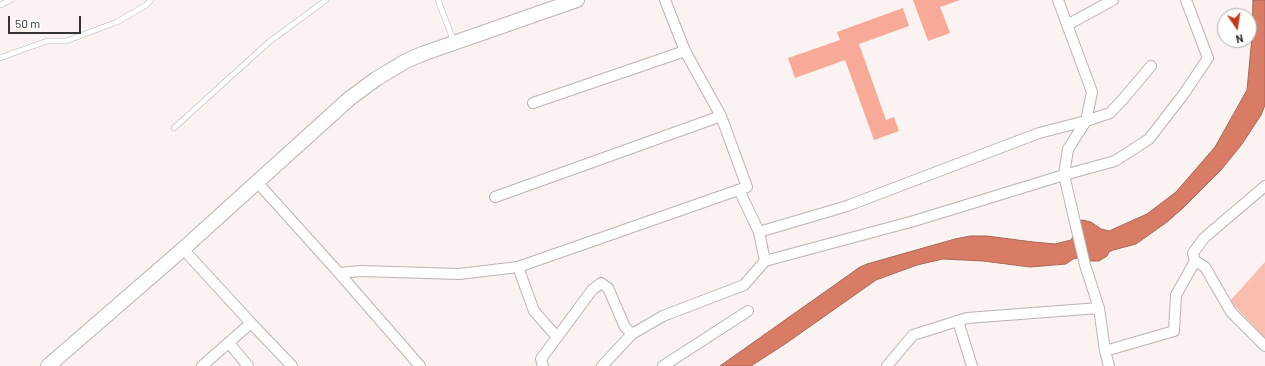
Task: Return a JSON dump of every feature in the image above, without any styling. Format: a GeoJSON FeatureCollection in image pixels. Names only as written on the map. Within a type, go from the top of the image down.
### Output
{"type":"FeatureCollection","features":[{"type":"Feature","properties":{"kind":"main road"},"geometry":{"type":"LineString","coordinates":[[48,366],[183,249],[349,99],[367,85],[406,61],[432,50],[577,0]]}},
{"type":"Feature","properties":{"kind":"street"},"geometry":{"type":"LineString","coordinates":[[339,273],[361,271],[459,274],[518,267],[747,187],[721,116],[685,51],[665,0]]}},
{"type":"Feature","properties":{"kind":"street"},"geometry":{"type":"LineString","coordinates":[[1058,0],[1092,92],[1086,121],[1068,149],[1064,175],[1085,265],[1099,308],[1105,351],[1109,366]]}},
{"type":"Feature","properties":{"kind":"street"},"geometry":{"type":"LineString","coordinates":[[1067,25],[1113,0]]}},
{"type":"Feature","properties":{"kind":"street"},"geometry":{"type":"LineString","coordinates":[[602,366],[632,334],[663,316],[744,285],[765,261],[914,221],[1115,161],[1149,139],[1183,95],[1208,58],[1186,0]]}},
{"type":"Feature","properties":{"kind":"street"},"geometry":{"type":"LineString","coordinates":[[533,103],[685,51]]}},
{"type":"Feature","properties":{"kind":"street"},"geometry":{"type":"LineString","coordinates":[[759,232],[847,206],[1039,133],[1110,113],[1120,104],[1151,66]]}},
{"type":"Feature","properties":{"kind":"street"},"geometry":{"type":"LineString","coordinates":[[495,197],[721,116]]}},
{"type":"Feature","properties":{"kind":"street"},"geometry":{"type":"LineString","coordinates":[[257,182],[420,366]]}},
{"type":"Feature","properties":{"kind":"street"},"geometry":{"type":"LineString","coordinates":[[1265,186],[1204,238],[1193,254],[1195,261],[1205,267],[1231,312],[1265,346]]}},
{"type":"Feature","properties":{"kind":"street"},"geometry":{"type":"LineString","coordinates":[[739,190],[759,232],[765,261]]}},
{"type":"Feature","properties":{"kind":"street"},"geometry":{"type":"LineString","coordinates":[[183,249],[292,366]]}},
{"type":"Feature","properties":{"kind":"street"},"geometry":{"type":"LineString","coordinates":[[1105,351],[1174,331],[1176,295],[1195,261]]}},
{"type":"Feature","properties":{"kind":"street"},"geometry":{"type":"LineString","coordinates":[[518,267],[534,311],[557,337]]}},
{"type":"Feature","properties":{"kind":"street"},"geometry":{"type":"LineString","coordinates":[[542,366],[541,359],[592,290],[602,283],[608,288],[625,326],[632,334]]}},
{"type":"Feature","properties":{"kind":"street"},"geometry":{"type":"LineString","coordinates":[[887,366],[913,335],[967,318],[1099,308]]}},
{"type":"Feature","properties":{"kind":"street"},"geometry":{"type":"LineString","coordinates":[[663,366],[748,311]]}},
{"type":"Feature","properties":{"kind":"street"},"geometry":{"type":"LineString","coordinates":[[958,321],[972,366]]}},
{"type":"Feature","properties":{"kind":"street"},"geometry":{"type":"LineString","coordinates":[[202,366],[251,323]]}},
{"type":"Feature","properties":{"kind":"street"},"geometry":{"type":"LineString","coordinates":[[229,343],[248,366]]}},
{"type":"Feature","properties":{"kind":"lane"},"geometry":{"type":"LineString","coordinates":[[0,5],[11,0]]}},
{"type":"Feature","properties":{"kind":"lane"},"geometry":{"type":"LineString","coordinates":[[0,58],[48,41],[66,41],[117,22],[146,6],[151,0]]}},
{"type":"Feature","properties":{"kind":"lane"},"geometry":{"type":"LineString","coordinates":[[174,128],[269,42],[326,0]]}},
{"type":"Feature","properties":{"kind":"lane"},"geometry":{"type":"LineString","coordinates":[[438,0],[454,43]]}},
{"type":"Feature","properties":{"kind":"shaded area"},"geometry":{"type":"Polygon","coordinates":[[[1253,0],[1265,0],[1265,105],[1261,115],[1242,144],[1221,170],[1167,222],[1136,244],[1113,250],[1099,261],[1091,261],[1082,257],[1073,259],[1066,264],[1030,267],[983,261],[943,259],[917,265],[876,280],[751,366],[720,366],[860,267],[867,264],[970,236],[987,236],[1055,244],[1071,240],[1075,233],[1078,221],[1082,220],[1091,222],[1101,229],[1109,231],[1147,214],[1176,192],[1215,147],[1247,90],[1251,48],[1257,48],[1257,8],[1253,8],[1253,0]]]}},
{"type":"Feature","properties":{"kind":"shaded area"},"geometry":{"type":"Polygon","coordinates":[[[1265,262],[1265,338],[1230,301],[1265,262]]]}},
{"type":"Feature","properties":{"kind":"building"},"geometry":{"type":"Polygon","coordinates":[[[913,0],[960,0],[940,7],[950,33],[928,41],[913,0]]]}},
{"type":"Feature","properties":{"kind":"building"},"geometry":{"type":"Polygon","coordinates":[[[903,8],[909,26],[859,44],[886,120],[894,117],[899,131],[874,140],[845,60],[795,78],[788,58],[840,40],[837,32],[903,8]]]}}]}
